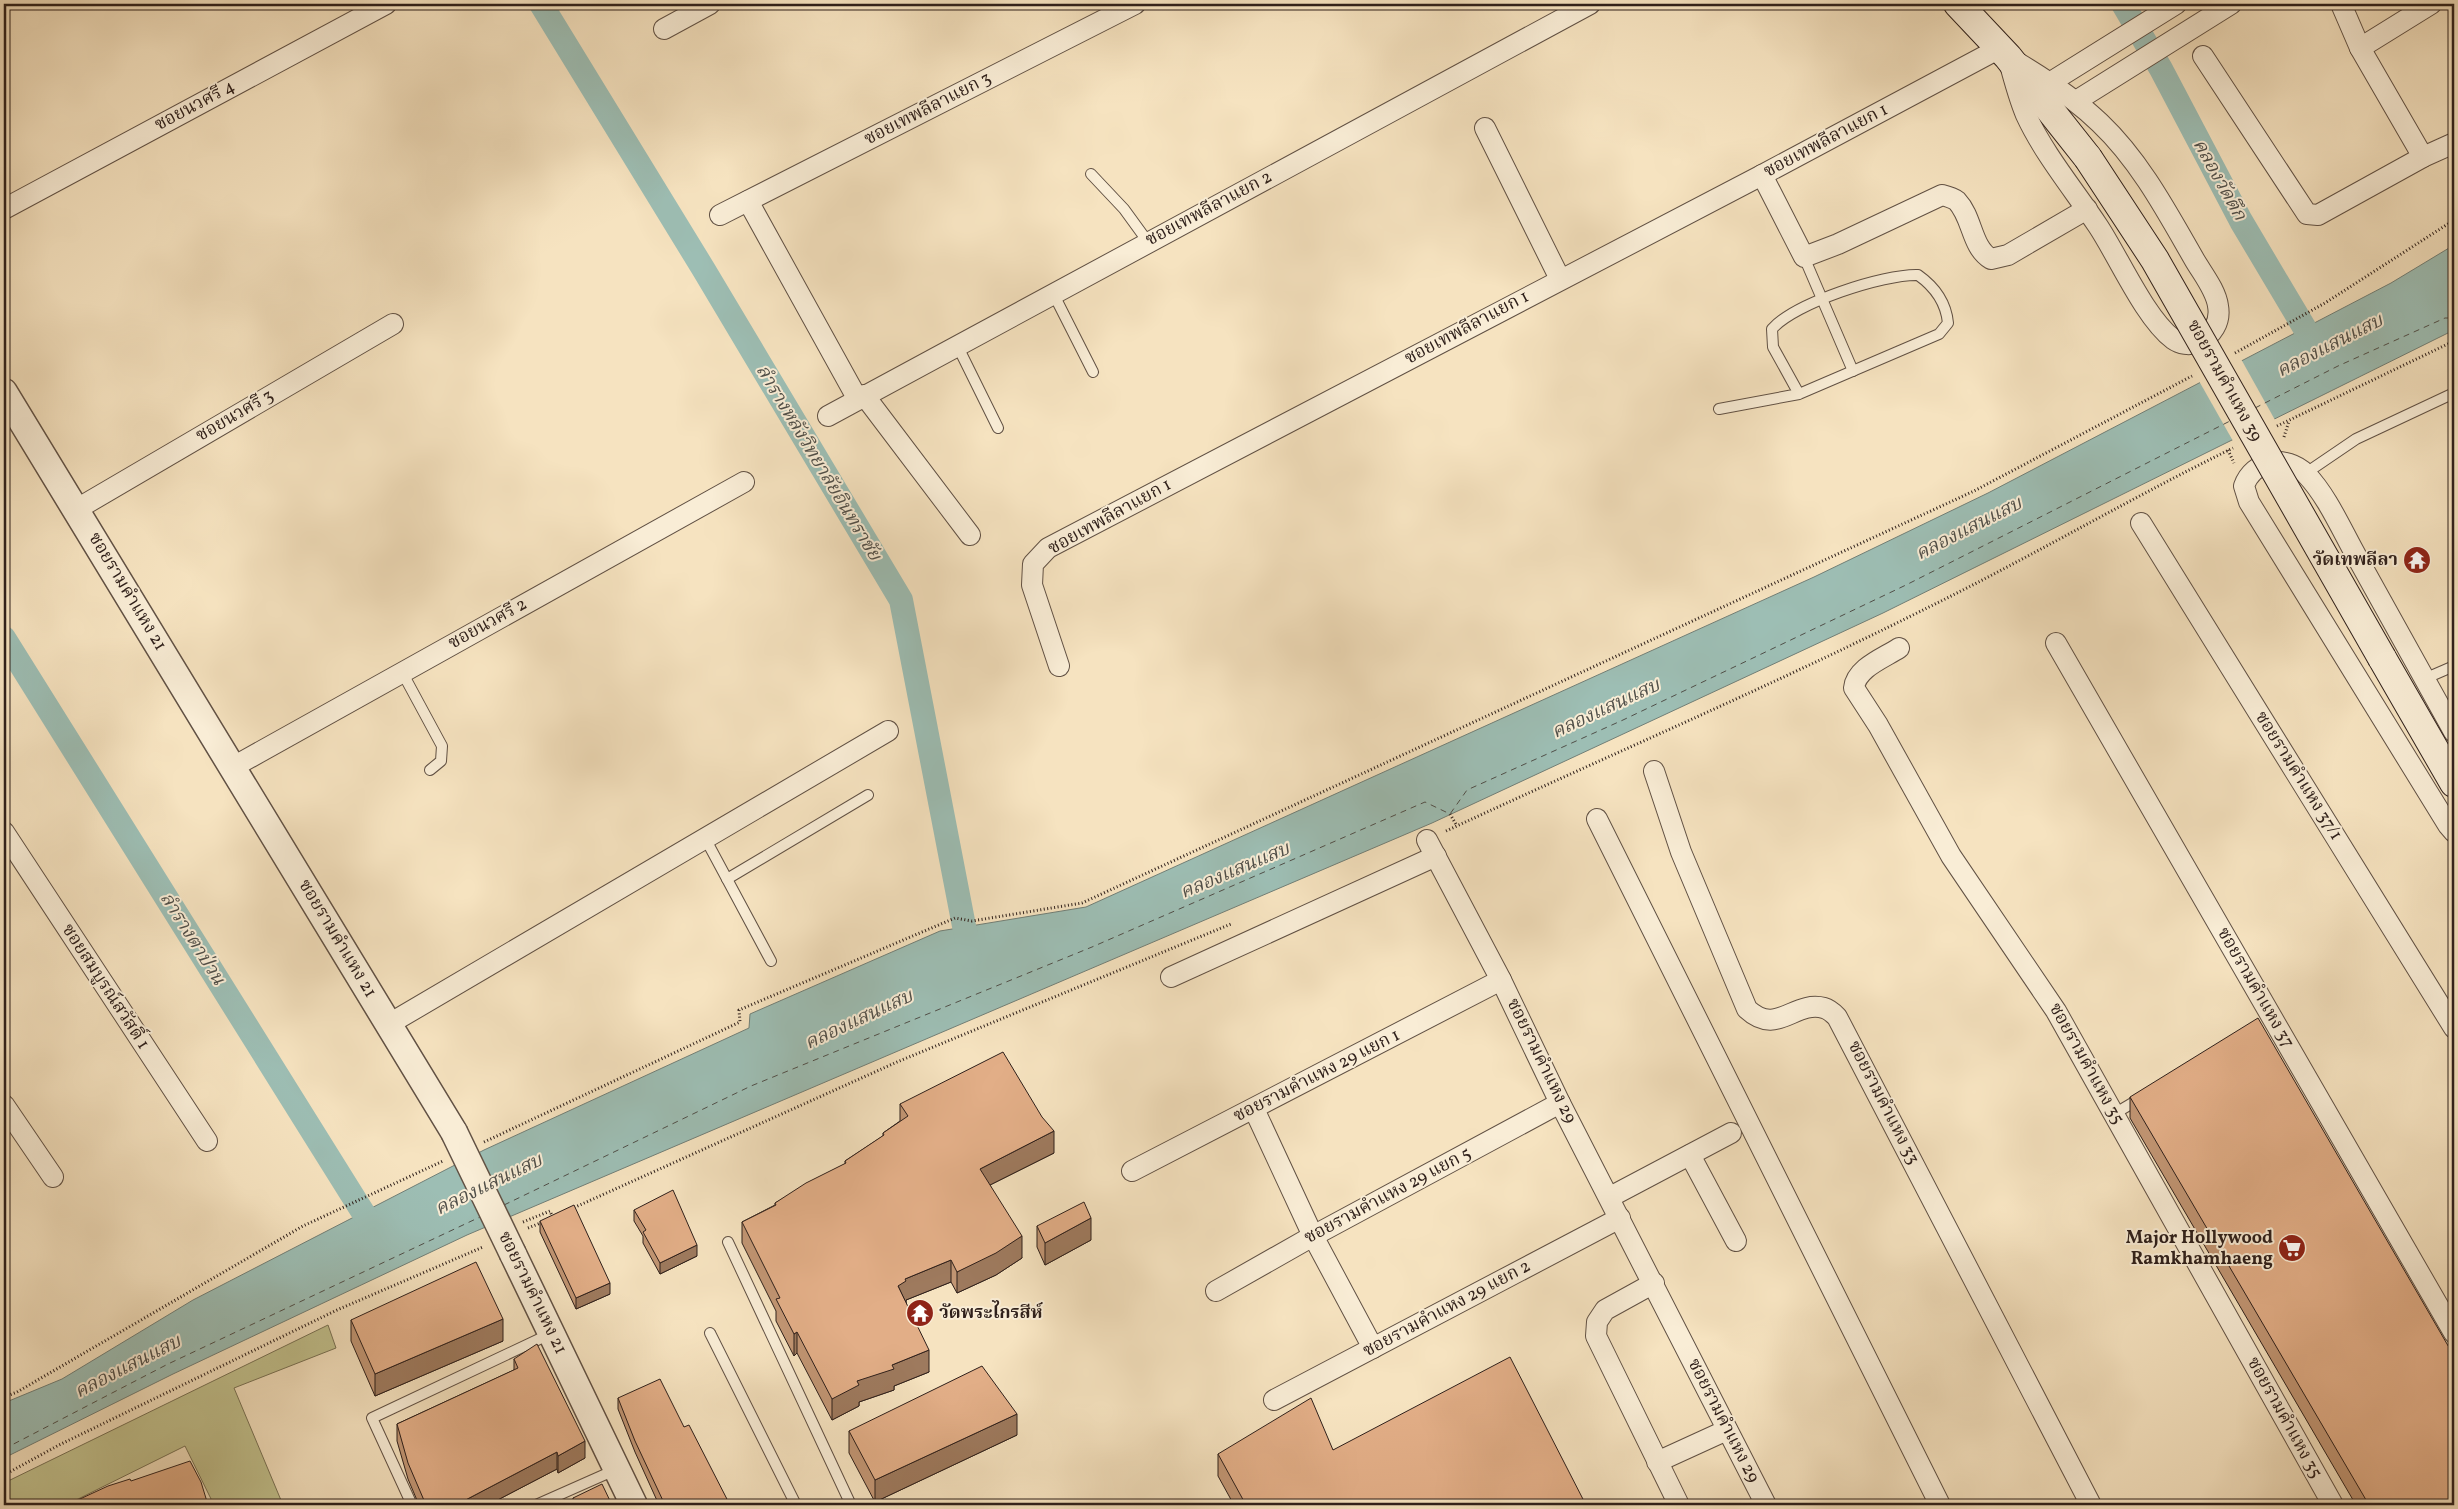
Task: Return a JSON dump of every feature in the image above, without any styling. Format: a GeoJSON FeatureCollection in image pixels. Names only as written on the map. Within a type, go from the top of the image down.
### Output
{"type":"FeatureCollection","features":[{"type":"Feature","properties":{"kind":"main road","name":"ซอยรามคำแหง 39"},"geometry":{"type":"LineString","coordinates":[[1958,4],[2004,52],[2088,158],[2118,202],[2164,276],[2454,783]]}},
{"type":"Feature","properties":{"kind":"street","name":"ซอยนวศรี 4"},"geometry":{"type":"LineString","coordinates":[[4,209],[386,4]]}},
{"type":"Feature","properties":{"kind":"street","name":"ซอยเทพลีลาแยก 3"},"geometry":{"type":"LineString","coordinates":[[720,215],[1135,4]]}},
{"type":"Feature","properties":{"kind":"street","name":"ซอยเทพลีลาแยก 2"},"geometry":{"type":"LineString","coordinates":[[828,416],[1590,4]]}},
{"type":"Feature","properties":{"kind":"street"},"geometry":{"type":"LineString","coordinates":[[2051,82],[2176,4],[2191,29]]}},
{"type":"Feature","properties":{"kind":"street"},"geometry":{"type":"LineString","coordinates":[[2076,100],[2230,4]]}},
{"type":"Feature","properties":{"kind":"street"},"geometry":{"type":"LineString","coordinates":[[2341,4],[2360,48],[2423,158]]}},
{"type":"Feature","properties":{"kind":"street"},"geometry":{"type":"LineString","coordinates":[[2360,48],[2431,4]]}},
{"type":"Feature","properties":{"kind":"street"},"geometry":{"type":"LineString","coordinates":[[664,29],[702,6]]}},
{"type":"Feature","properties":{"kind":"street"},"geometry":{"type":"LineString","coordinates":[[2004,52],[2076,100],[2124,148],[2169,216],[2213,291],[2218,306],[2218,318],[2215,329],[2207,337],[2196,343],[2186,344],[2174,340],[2153,317],[2027,116],[2004,52]]}},
{"type":"Feature","properties":{"kind":"street","name":"ซอยเทพลีลาแยก 1"},"geometry":{"type":"LineString","coordinates":[[1059,666],[1032,584],[1033,564],[1048,548],[1560,279],[2004,52]]}},
{"type":"Feature","properties":{"kind":"street"},"geometry":{"type":"LineString","coordinates":[[2203,56],[2309,216],[2325,212],[2454,142]]}},
{"type":"Feature","properties":{"kind":"street"},"geometry":{"type":"LineString","coordinates":[[1485,128],[1560,279]]}},
{"type":"Feature","properties":{"kind":"street"},"geometry":{"type":"LineString","coordinates":[[1762,175],[1804,257],[1838,244],[1942,195],[1956,200],[1964,212],[1982,254],[1992,259],[2008,255],[2087,209]]}},
{"type":"Feature","properties":{"kind":"street"},"geometry":{"type":"LineString","coordinates":[[748,201],[861,397],[970,535]]}},
{"type":"Feature","properties":{"kind":"street","name":"ซอยนวศรี 3"},"geometry":{"type":"LineString","coordinates":[[77,509],[393,324]]}},
{"type":"Feature","properties":{"kind":"street","name":"ซอยรามคำแหง 21"},"geometry":{"type":"LineString","coordinates":[[4,392],[77,509],[454,1132],[634,1505]]}},
{"type":"Feature","properties":{"kind":"street"},"geometry":{"type":"LineString","coordinates":[[2454,732],[2335,518],[2306,473],[2296,466],[2278,461],[2268,462],[2252,472],[2244,486],[2254,511],[2454,832]]}},
{"type":"Feature","properties":{"kind":"street","name":"ซอยนวศรี 2"},"geometry":{"type":"LineString","coordinates":[[233,767],[744,482]]}},
{"type":"Feature","properties":{"kind":"street","name":"ซอยรามคำแหง 37/1"},"geometry":{"type":"LineString","coordinates":[[2141,524],[2454,1028]]}},
{"type":"Feature","properties":{"kind":"street","name":"ซอยรามคำแหง 37"},"geometry":{"type":"LineString","coordinates":[[2056,643],[2454,1333]]}},
{"type":"Feature","properties":{"kind":"street","name":"ซอยรามคำแหง 35"},"geometry":{"type":"LineString","coordinates":[[1899,648],[1862,671],[1856,680],[1854,688],[1878,725],[1951,856],[2056,1010],[2333,1505]]}},
{"type":"Feature","properties":{"kind":"street"},"geometry":{"type":"LineString","coordinates":[[389,1024],[888,731]]}},
{"type":"Feature","properties":{"kind":"street","name":"ซอยรามคำแหง 33"},"geometry":{"type":"LineString","coordinates":[[1654,771],[1681,852],[1747,1009],[1756,1018],[1774,1021],[1805,1008],[1824,1008],[1837,1016],[2091,1505]]}},
{"type":"Feature","properties":{"kind":"street"},"geometry":{"type":"LineString","coordinates":[[1597,819],[1940,1505]]}},
{"type":"Feature","properties":{"kind":"street","name":"ซอยสมบูรณ์สวัสดิ์ 1"},"geometry":{"type":"LineString","coordinates":[[4,832],[207,1141]]}},
{"type":"Feature","properties":{"kind":"street"},"geometry":{"type":"LineString","coordinates":[[1171,977],[1432,848]]}},
{"type":"Feature","properties":{"kind":"street","name":"ซอยรามคำแหง 29"},"geometry":{"type":"LineString","coordinates":[[1432,848],[1501,980],[1560,1102],[1766,1505]]}},
{"type":"Feature","properties":{"kind":"street","name":"ซอยรามคำแหง 29 แยก 1"},"geometry":{"type":"LineString","coordinates":[[1132,1171],[1501,980]]}},
{"type":"Feature","properties":{"kind":"street","name":"ซอยรามคำแหง 29 แยก 5"},"geometry":{"type":"LineString","coordinates":[[1216,1291],[1560,1102]]}},
{"type":"Feature","properties":{"kind":"street"},"geometry":{"type":"LineString","coordinates":[[4,1105],[53,1177]]}},
{"type":"Feature","properties":{"kind":"street"},"geometry":{"type":"LineString","coordinates":[[1254,1109],[1314,1236],[1373,1348]]}},
{"type":"Feature","properties":{"kind":"street"},"geometry":{"type":"LineString","coordinates":[[1610,1197],[1732,1133]]}},
{"type":"Feature","properties":{"kind":"street"},"geometry":{"type":"LineString","coordinates":[[1690,1155],[1736,1242]]}},
{"type":"Feature","properties":{"kind":"street","name":"ซอยรามคำแหง 29 แยก 2"},"geometry":{"type":"LineString","coordinates":[[1274,1400],[1620,1218]]}},
{"type":"Feature","properties":{"kind":"street"},"geometry":{"type":"LineString","coordinates":[[1654,1283],[1604,1310],[1597,1322],[1596,1336],[1679,1505]]}},
{"type":"Feature","properties":{"kind":"street"},"geometry":{"type":"LineString","coordinates":[[1657,1462],[1728,1430]]}},
{"type":"Feature","properties":{"kind":"lane"},"geometry":{"type":"LineString","coordinates":[[1091,174],[1124,209],[1148,242]]}},
{"type":"Feature","properties":{"kind":"lane"},"geometry":{"type":"LineString","coordinates":[[1804,257],[1853,371]]}},
{"type":"Feature","properties":{"kind":"lane"},"geometry":{"type":"LineString","coordinates":[[1719,408],[1799,394],[1939,334],[1948,324],[1946,310],[1932,285],[1918,275],[1879,279],[1822,300],[1780,321],[1772,329],[1773,347],[1799,394]]}},
{"type":"Feature","properties":{"kind":"lane"},"geometry":{"type":"LineString","coordinates":[[1053,293],[1093,372]]}},
{"type":"Feature","properties":{"kind":"lane"},"geometry":{"type":"LineString","coordinates":[[957,345],[998,428]]}},
{"type":"Feature","properties":{"kind":"lane"},"geometry":{"type":"LineString","coordinates":[[2306,473],[2356,439],[2454,393]]}},
{"type":"Feature","properties":{"kind":"lane"},"geometry":{"type":"LineString","coordinates":[[2424,678],[2454,666]]}},
{"type":"Feature","properties":{"kind":"lane"},"geometry":{"type":"LineString","coordinates":[[402,672],[442,746],[441,761],[430,770]]}},
{"type":"Feature","properties":{"kind":"lane"},"geometry":{"type":"LineString","coordinates":[[727,879],[868,795]]}},
{"type":"Feature","properties":{"kind":"lane"},"geometry":{"type":"LineString","coordinates":[[704,838],[770,961]]}},
{"type":"Feature","properties":{"kind":"lane"},"geometry":{"type":"LineString","coordinates":[[2114,1114],[2147,1094]]}},
{"type":"Feature","properties":{"kind":"lane"},"geometry":{"type":"LineString","coordinates":[[728,1242],[851,1505]]}},
{"type":"Feature","properties":{"kind":"lane"},"geometry":{"type":"LineString","coordinates":[[412,1505],[372,1418],[551,1333]]}},
{"type":"Feature","properties":{"kind":"lane"},"geometry":{"type":"LineString","coordinates":[[710,1333],[796,1505]]}},
{"type":"Feature","properties":{"kind":"lane"},"geometry":{"type":"LineString","coordinates":[[536,1505],[616,1470]]}},
{"type":"Feature","properties":{"kind":"path"},"geometry":{"type":"LineString","coordinates":[[2230,356],[2325,303],[2454,220]]}},
{"type":"Feature","properties":{"kind":"path"},"geometry":{"type":"LineString","coordinates":[[2271,429],[2454,341]]}},
{"type":"Feature","properties":{"kind":"path"},"geometry":{"type":"LineString","coordinates":[[480,1144],[740,1022],[739,1010],[955,918],[972,921],[1082,904],[1974,491],[2195,375]]}},
{"type":"Feature","properties":{"kind":"path"},"geometry":{"type":"LineString","coordinates":[[1432,848],[1457,826],[1694,719],[1926,609],[2182,472],[2237,446]]}},
{"type":"Feature","properties":{"kind":"path"},"geometry":{"type":"LineString","coordinates":[[1450,814],[1457,826]]}},
{"type":"Feature","properties":{"kind":"path"},"geometry":{"type":"LineString","coordinates":[[567,1211],[897,1062],[1234,922]]}},
{"type":"Feature","properties":{"kind":"path"},"geometry":{"type":"LineString","coordinates":[[4,1398],[303,1226],[447,1159]]}},
{"type":"Feature","properties":{"kind":"path"},"geometry":{"type":"LineString","coordinates":[[506,1240],[550,1211],[553,1218]]}},
{"type":"Feature","properties":{"kind":"path"},"geometry":{"type":"LineString","coordinates":[[4,1475],[59,1445],[337,1310],[506,1240],[560,1214]]}},
{"type":"Feature","properties":{"kind":"green space"},"geometry":{"type":"Polygon","coordinates":[[[328,1325],[336,1348],[234,1388],[283,1505],[214,1505],[185,1446],[66,1505],[4,1505],[4,1483],[328,1325]]]}},
{"type":"Feature","properties":{"kind":"water","name":"คลองแสนแสบ"},"geometry":{"type":"Polygon","coordinates":[[[2454,245],[2454,330],[1883,613],[1432,823],[467,1235],[173,1374],[4,1458],[4,1403],[62,1379],[193,1300],[484,1150],[749,1028],[750,1014],[940,931],[1086,907],[1814,577],[1988,493],[2391,283],[2454,245]]]}},
{"type":"Feature","properties":{"kind":"pier"},"geometry":{"type":"Polygon","coordinates":[[[2241,359],[2275,420],[2233,441],[2199,381],[2241,359]]]}},
{"type":"Feature","properties":{"kind":"building","name":"Major Hollywood Ramkhamhaeng"},"geometry":{"type":"Polygon","coordinates":[[[2258,1018],[2454,1356],[2454,1505],[2369,1505],[2130,1097],[2258,1018]]]}},
{"type":"Feature","properties":{"kind":"building"},"geometry":{"type":"Polygon","coordinates":[[[1003,1052],[1042,1117],[1054,1131],[980,1169],[1022,1236],[996,1253],[957,1272],[951,1260],[905,1279],[906,1281],[898,1286],[929,1350],[892,1365],[894,1369],[857,1381],[859,1385],[832,1399],[797,1332],[794,1334],[776,1299],[780,1298],[742,1222],[776,1205],[775,1203],[806,1183],[846,1163],[845,1161],[884,1135],[883,1133],[908,1116],[900,1104],[1003,1052]]]}},
{"type":"Feature","properties":{"kind":"building"},"geometry":{"type":"Polygon","coordinates":[[[673,1190],[697,1245],[660,1263],[643,1232],[646,1230],[634,1210],[673,1190]]]}},
{"type":"Feature","properties":{"kind":"building"},"geometry":{"type":"Polygon","coordinates":[[[1084,1202],[1091,1218],[1045,1243],[1037,1226],[1084,1202]]]}},
{"type":"Feature","properties":{"kind":"building"},"geometry":{"type":"Polygon","coordinates":[[[574,1205],[610,1283],[576,1298],[540,1221],[574,1205]]]}},
{"type":"Feature","properties":{"kind":"building"},"geometry":{"type":"Polygon","coordinates":[[[476,1262],[503,1319],[375,1374],[351,1320],[476,1262]]]}},
{"type":"Feature","properties":{"kind":"building"},"geometry":{"type":"Polygon","coordinates":[[[537,1344],[585,1441],[558,1456],[557,1452],[456,1505],[426,1505],[408,1463],[397,1424],[518,1368],[514,1359],[537,1344]]]}},
{"type":"Feature","properties":{"kind":"building"},"geometry":{"type":"Polygon","coordinates":[[[1510,1357],[1586,1505],[1246,1505],[1218,1454],[1311,1398],[1333,1450],[1510,1357]]]}},
{"type":"Feature","properties":{"kind":"building"},"geometry":{"type":"Polygon","coordinates":[[[982,1366],[1017,1414],[875,1480],[849,1431],[982,1366]]]}},
{"type":"Feature","properties":{"kind":"building"},"geometry":{"type":"Polygon","coordinates":[[[660,1379],[684,1427],[689,1425],[730,1505],[665,1505],[635,1441],[618,1398],[660,1379]]]}},
{"type":"Feature","properties":{"kind":"building"},"geometry":{"type":"Polygon","coordinates":[[[190,1461],[201,1482],[208,1505],[67,1505],[108,1486],[130,1479],[131,1481],[190,1461]]]}},
{"type":"Feature","properties":{"kind":"building"},"geometry":{"type":"Polygon","coordinates":[[[602,1484],[612,1505],[576,1505],[573,1498],[602,1484]]]}},
{"type":"Feature","properties":{"kind":"waterway","name":"ลำรางหลังวิทยาลัยอินทราชัย"},"geometry":{"type":"LineString","coordinates":[[541,4],[704,270],[901,600],[970,957]]}},
{"type":"Feature","properties":{"kind":"waterway","name":"คลองวัดตึก"},"geometry":{"type":"LineString","coordinates":[[2123,4],[2161,69],[2241,221],[2320,354]]}},
{"type":"Feature","properties":{"kind":"waterway","name":"ลำรางตาป่วน"},"geometry":{"type":"LineString","coordinates":[[4,638],[379,1238]]}},
{"type":"Feature","properties":{"kind":"ferry route"},"geometry":{"type":"LineString","coordinates":[[2255,408],[2338,366],[2445,318],[2454,318]]}},
{"type":"Feature","properties":{"kind":"ferry route"},"geometry":{"type":"LineString","coordinates":[[504,1205],[751,1086],[1092,947],[1425,802],[1450,814],[1467,790],[1623,720],[1906,585],[2232,420]]}},
{"type":"Feature","properties":{"kind":"ferry route"},"geometry":{"type":"LineString","coordinates":[[4,1449],[168,1364],[480,1217]]}},
{"type":"Feature","properties":{"kind":"place","name":"วัดเทพลีลา"},"geometry":{"type":"Point","coordinates":[2417,560]}},
{"type":"Feature","properties":{"kind":"place","name":"Major Hollywood Ramkhamhaeng"},"geometry":{"type":"Point","coordinates":[2292,1248]}},
{"type":"Feature","properties":{"kind":"place","name":"วัดพระไกรสีห์"},"geometry":{"type":"Point","coordinates":[920,1313]}}]}
